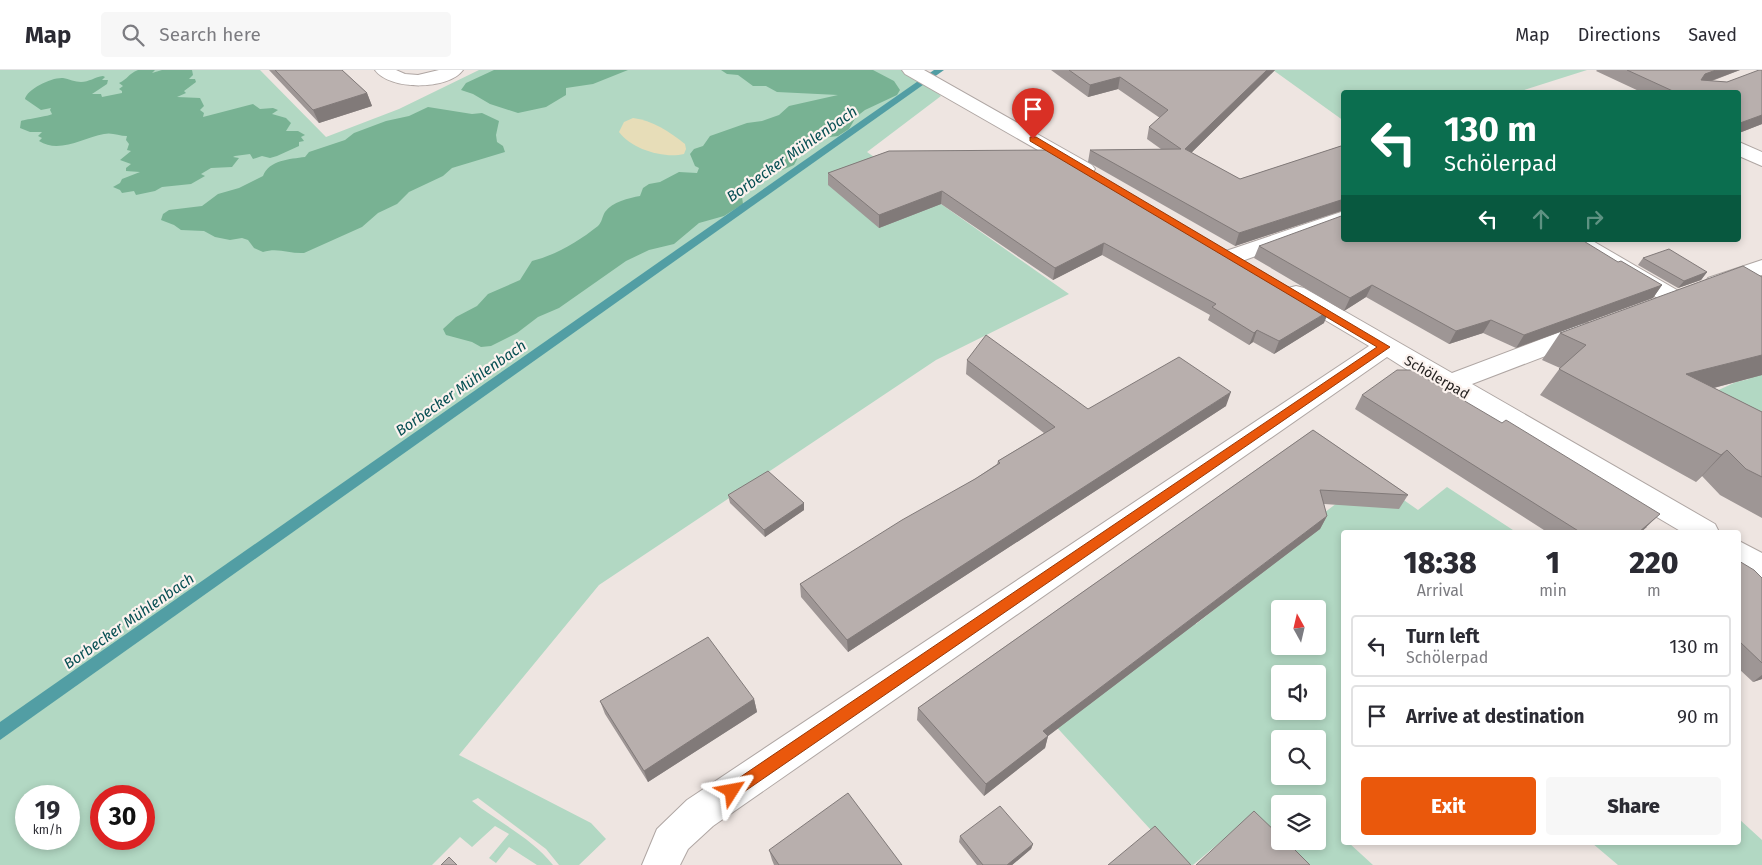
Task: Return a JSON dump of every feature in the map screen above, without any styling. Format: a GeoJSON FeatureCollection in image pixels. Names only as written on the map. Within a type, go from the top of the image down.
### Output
{"type":"FeatureCollection","features":[{"type":"Feature","properties":{"kind":"street"},"geometry":{"type":"LineString","coordinates":[[384,70],[396,78],[407,81],[436,78],[454,70]]}},
{"type":"Feature","properties":{"kind":"street"},"geometry":{"type":"LineString","coordinates":[[911,70],[1102,180]]}},
{"type":"Feature","properties":{"kind":"street"},"geometry":{"type":"LineString","coordinates":[[1741,149],[1762,160]]}},
{"type":"Feature","properties":{"kind":"street","name":"Schölerpad"},"geometry":{"type":"LineString","coordinates":[[1341,218],[1226,251],[1448,384],[1702,530]]}},
{"type":"Feature","properties":{"kind":"street"},"geometry":{"type":"LineString","coordinates":[[1578,242],[1674,298]]}},
{"type":"Feature","properties":{"kind":"street"},"geometry":{"type":"LineString","coordinates":[[1647,308],[1762,267]]}},
{"type":"Feature","properties":{"kind":"street"},"geometry":{"type":"LineString","coordinates":[[1448,384],[1611,322]]}},
{"type":"Feature","properties":{"kind":"street"},"geometry":{"type":"LineString","coordinates":[[661,865],[664,851],[671,838],[700,813],[1385,347]]}},
{"type":"Feature","properties":{"kind":"street"},"geometry":{"type":"LineString","coordinates":[[1741,554],[1762,568]]}},
{"type":"Feature","properties":{"kind":"green space"},"geometry":{"type":"Polygon","coordinates":[[[0,70],[260,70],[326,137],[399,109],[479,70],[909,70],[941,96],[867,152],[1069,294],[936,360],[599,585],[459,755],[591,823],[606,839],[579,865],[559,865],[546,849],[478,798],[472,801],[525,838],[553,865],[537,865],[509,847],[496,863],[489,858],[509,834],[495,826],[472,847],[460,837],[432,865],[0,865],[0,70]]]}},
{"type":"Feature","properties":{"kind":"green space"},"geometry":{"type":"Polygon","coordinates":[[[138,70],[155,70],[152,73],[162,70],[192,70],[193,75],[189,79],[195,79],[196,82],[184,91],[186,93],[177,97],[200,98],[204,106],[200,110],[204,113],[203,117],[253,104],[260,109],[273,108],[278,110],[272,114],[286,118],[291,123],[286,131],[298,131],[305,135],[301,137],[304,141],[299,142],[299,146],[270,158],[262,156],[253,159],[250,154],[235,156],[233,157],[239,158],[232,167],[211,168],[201,174],[205,176],[191,184],[162,187],[155,191],[136,195],[134,191],[122,193],[113,187],[120,183],[122,179],[140,172],[126,171],[126,168],[131,164],[120,160],[131,151],[127,150],[129,144],[126,140],[127,136],[107,134],[63,146],[55,146],[39,141],[42,138],[38,136],[42,132],[30,132],[20,128],[21,121],[52,114],[51,108],[41,110],[25,99],[30,91],[41,84],[58,78],[81,82],[103,76],[105,77],[102,80],[108,80],[107,84],[92,94],[101,94],[102,97],[122,93],[119,89],[123,86],[119,83],[138,70]]]}},
{"type":"Feature","properties":{"kind":"green space"},"geometry":{"type":"Polygon","coordinates":[[[494,70],[628,70],[593,84],[566,88],[566,95],[546,107],[518,113],[490,104],[473,94],[461,90],[466,83],[494,70]]]}},
{"type":"Feature","properties":{"kind":"green space"},"geometry":{"type":"Polygon","coordinates":[[[721,70],[873,70],[894,81],[900,90],[897,95],[865,110],[856,117],[849,129],[838,136],[822,138],[802,150],[794,165],[754,182],[742,197],[743,204],[724,216],[699,223],[674,244],[649,250],[626,261],[559,308],[538,317],[517,333],[491,346],[481,347],[472,342],[446,335],[443,329],[456,317],[477,306],[488,294],[520,280],[532,261],[558,251],[591,232],[599,224],[605,212],[616,203],[640,196],[643,188],[649,184],[660,182],[679,172],[697,173],[699,168],[695,166],[690,154],[694,149],[703,146],[710,136],[747,123],[762,121],[779,115],[789,106],[838,95],[777,92],[766,86],[753,86],[738,75],[727,74],[721,70]]]}},
{"type":"Feature","properties":{"kind":"green space"},"geometry":{"type":"Polygon","coordinates":[[[1273,70],[1587,70],[1524,90],[1341,90],[1341,119],[1273,70]]]}},
{"type":"Feature","properties":{"kind":"green space"},"geometry":{"type":"Polygon","coordinates":[[[428,107],[472,114],[482,113],[499,121],[496,135],[497,142],[503,146],[505,152],[452,168],[443,176],[409,192],[397,204],[378,213],[362,227],[304,253],[279,250],[263,252],[254,248],[248,240],[242,238],[230,240],[215,237],[204,231],[181,230],[161,220],[163,214],[169,210],[202,206],[218,194],[239,188],[263,176],[275,163],[305,157],[309,152],[345,140],[354,133],[386,121],[409,116],[428,107]]]}},
{"type":"Feature","properties":{"kind":"green space"},"geometry":{"type":"Polygon","coordinates":[[[1762,361],[1762,434],[1699,399],[1736,382],[1749,379],[1762,361]]]}},
{"type":"Feature","properties":{"kind":"green space"},"geometry":{"type":"Polygon","coordinates":[[[1371,477],[1418,510],[1447,487],[1513,530],[1341,530],[1341,845],[1351,845],[1373,865],[1300,865],[1284,850],[1326,850],[1326,795],[1271,795],[1271,837],[1250,817],[1193,865],[1183,865],[1051,721],[1188,617],[1196,624],[1221,604],[1214,597],[1371,477]]]}},
{"type":"Feature","properties":{"kind":"green space"},"geometry":{"type":"Polygon","coordinates":[[[1741,821],[1762,840],[1762,865],[1618,865],[1594,845],[1741,845],[1741,821]]]}},
{"type":"Feature","properties":{"kind":"sand"},"geometry":{"type":"Polygon","coordinates":[[[633,118],[654,124],[673,135],[685,144],[684,154],[658,154],[631,143],[619,132],[624,122],[633,118]]]}},
{"type":"Feature","properties":{"kind":"building"},"geometry":{"type":"Polygon","coordinates":[[[275,70],[342,70],[367,93],[313,110],[275,70]]]}},
{"type":"Feature","properties":{"kind":"building"},"geometry":{"type":"Polygon","coordinates":[[[1069,70],[1267,70],[1185,149],[1240,179],[1341,146],[1341,200],[1239,233],[1090,150],[1181,149],[1149,127],[1168,110],[1120,77],[1090,85],[1069,70]]]}},
{"type":"Feature","properties":{"kind":"building"},"geometry":{"type":"Polygon","coordinates":[[[1627,70],[1716,70],[1705,74],[1701,80],[1727,82],[1762,70],[1762,115],[1741,122],[1741,90],[1671,90],[1627,70]]]}},
{"type":"Feature","properties":{"kind":"building"},"geometry":{"type":"Polygon","coordinates":[[[1055,150],[1329,311],[1279,341],[1257,330],[1254,333],[1212,307],[1216,304],[1104,243],[1055,268],[942,191],[879,215],[828,173],[889,151],[1055,150]]]}},
{"type":"Feature","properties":{"kind":"building"},"geometry":{"type":"Polygon","coordinates":[[[1341,216],[1341,242],[1585,242],[1662,285],[1524,335],[1491,320],[1456,331],[1372,285],[1350,298],[1259,246],[1341,216]]]}},
{"type":"Feature","properties":{"kind":"building"},"geometry":{"type":"Polygon","coordinates":[[[1669,249],[1707,272],[1684,281],[1643,258],[1669,249]]]}},
{"type":"Feature","properties":{"kind":"building"},"geometry":{"type":"Polygon","coordinates":[[[1743,266],[1762,277],[1762,355],[1686,374],[1762,412],[1762,477],[1746,469],[1727,450],[1721,455],[1559,369],[1586,345],[1560,333],[1743,266]]]}},
{"type":"Feature","properties":{"kind":"building"},"geometry":{"type":"Polygon","coordinates":[[[986,335],[1088,409],[1179,357],[1231,392],[847,640],[800,584],[902,520],[975,479],[1000,463],[998,461],[1055,427],[967,360],[986,335]]]}},
{"type":"Feature","properties":{"kind":"building"},"geometry":{"type":"Polygon","coordinates":[[[1397,370],[1412,370],[1502,423],[1506,420],[1660,514],[1641,530],[1577,530],[1362,395],[1397,370]]]}},
{"type":"Feature","properties":{"kind":"building"},"geometry":{"type":"Polygon","coordinates":[[[1313,430],[1408,495],[1320,490],[1327,516],[1043,731],[1048,736],[986,784],[918,708],[1313,430]]]}},
{"type":"Feature","properties":{"kind":"building"},"geometry":{"type":"Polygon","coordinates":[[[768,471],[804,503],[764,530],[728,495],[768,471]]]}},
{"type":"Feature","properties":{"kind":"building"},"geometry":{"type":"Polygon","coordinates":[[[1741,562],[1754,570],[1762,578],[1762,663],[1741,643],[1741,562]]]}},
{"type":"Feature","properties":{"kind":"building"},"geometry":{"type":"Polygon","coordinates":[[[708,637],[754,699],[644,771],[600,701],[708,637]]]}},
{"type":"Feature","properties":{"kind":"building"},"geometry":{"type":"Polygon","coordinates":[[[848,793],[902,865],[779,865],[769,850],[848,793]]]}},
{"type":"Feature","properties":{"kind":"building"},"geometry":{"type":"Polygon","coordinates":[[[1000,806],[1033,844],[1007,865],[983,865],[960,836],[1000,806]]]}},
{"type":"Feature","properties":{"kind":"building"},"geometry":{"type":"Polygon","coordinates":[[[1254,811],[1271,827],[1271,850],[1295,850],[1310,865],[1196,865],[1254,811]]]}},
{"type":"Feature","properties":{"kind":"building"},"geometry":{"type":"Polygon","coordinates":[[[1155,826],[1191,865],[1108,865],[1155,826]]]}},
{"type":"Feature","properties":{"kind":"building"},"geometry":{"type":"Polygon","coordinates":[[[449,857],[457,865],[441,865],[449,857]]]}},
{"type":"Feature","properties":{"kind":"waterway","name":"Borbecker Mühlenbach"},"geometry":{"type":"LineString","coordinates":[[0,732],[940,70]]}},
{"type":"Feature","properties":{"kind":"route"},"geometry":{"type":"LineString","coordinates":[[732,791],[1385,347],[1234,256],[1033,139]]}}]}
